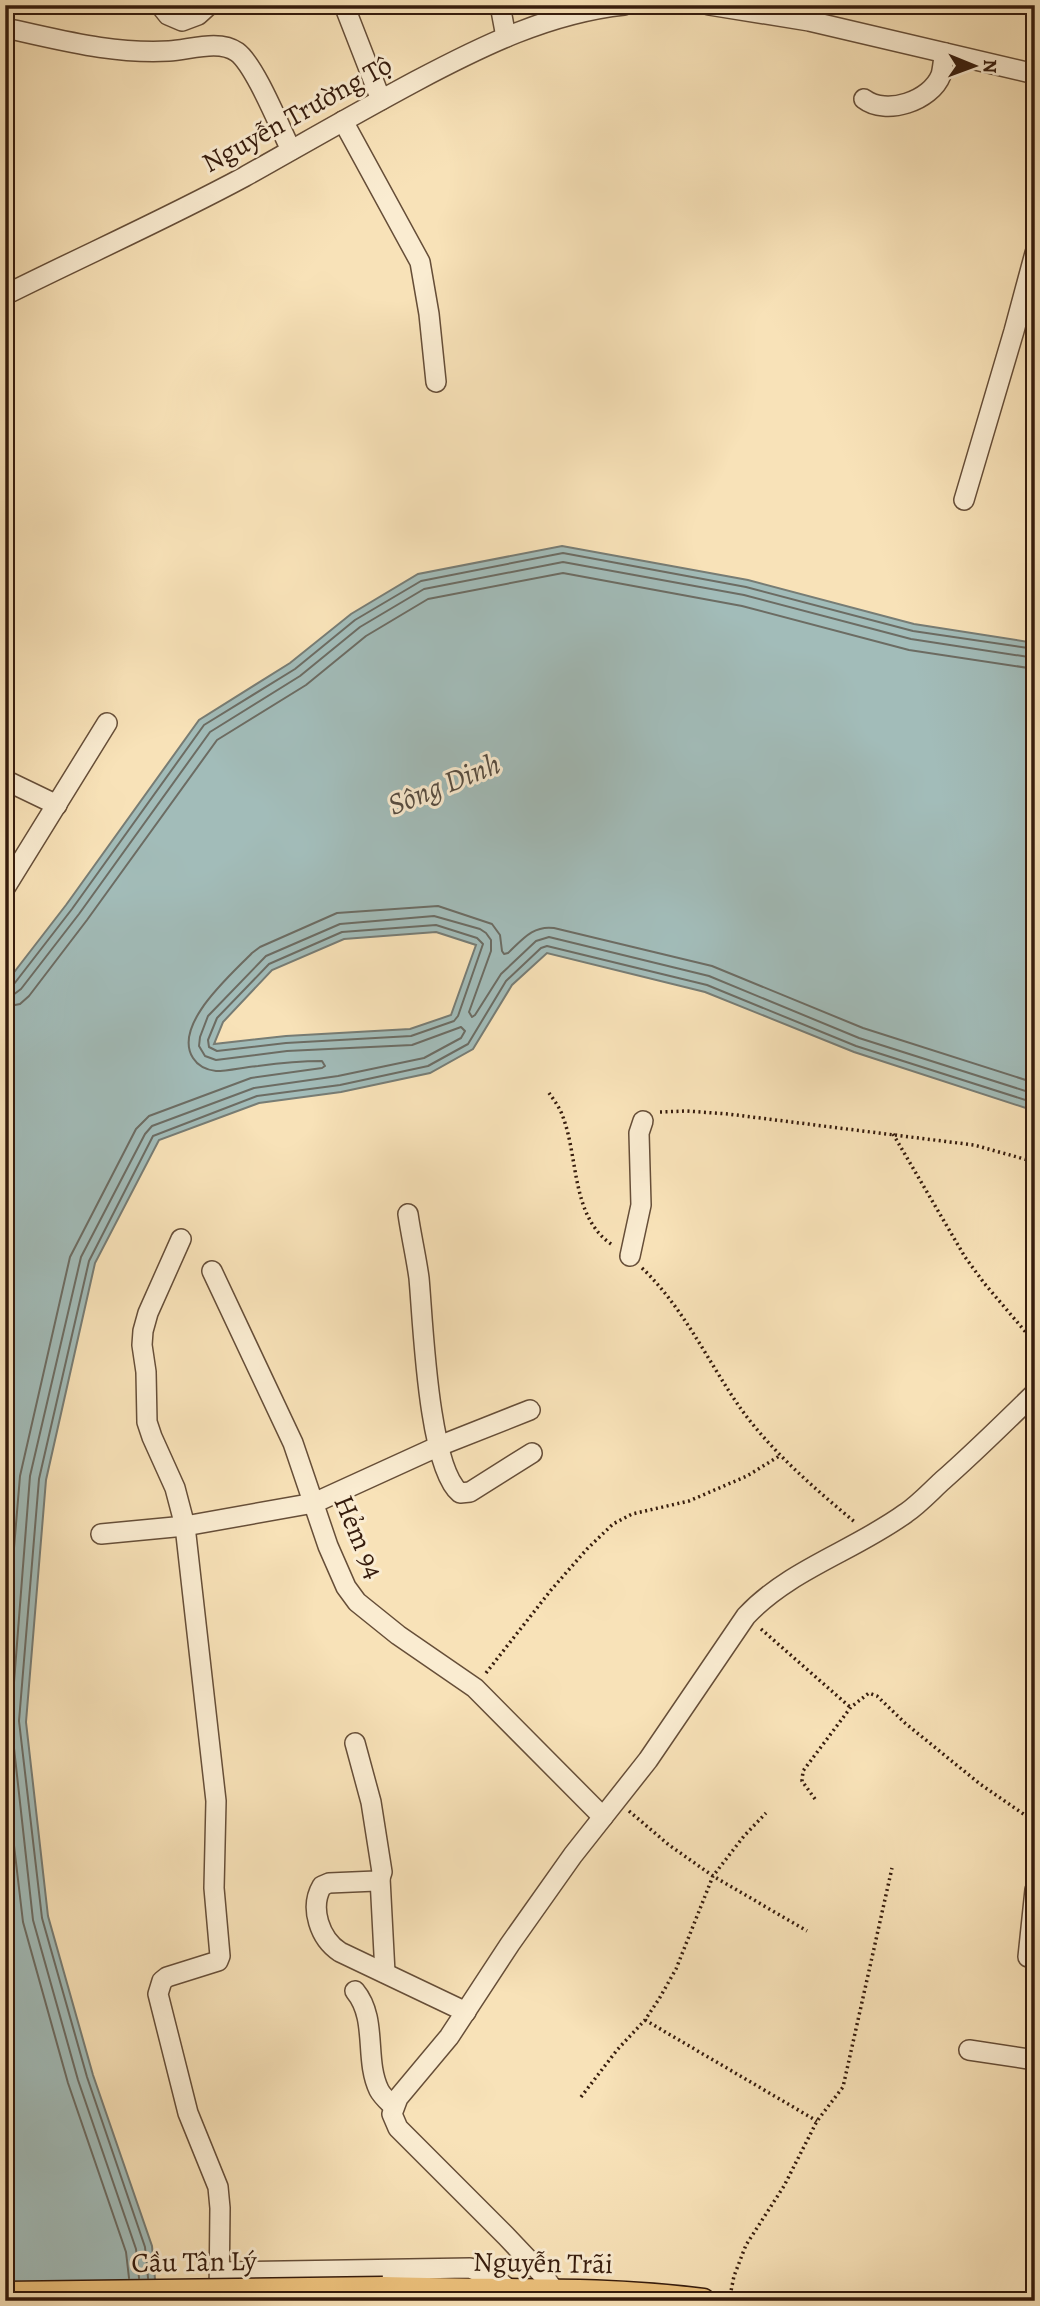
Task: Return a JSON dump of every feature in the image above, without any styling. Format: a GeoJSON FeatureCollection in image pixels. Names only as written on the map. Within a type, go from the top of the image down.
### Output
{"type":"FeatureCollection","features":[{"type":"Feature","properties":{"kind":"main road","name":"Nguyễn Trãi"},"geometry":{"type":"LineString","coordinates":[[383,2289],[510,2296],[554,2290],[627,2293],[703,2301]]}},
{"type":"Feature","properties":{"kind":"main road","name":"Cầu Tân Lý"},"geometry":{"type":"LineString","coordinates":[[5,2294],[383,2289]]}},
{"type":"Feature","properties":{"kind":"street"},"geometry":{"type":"LineString","coordinates":[[160,5],[168,15],[182,21],[198,15],[209,5]]}},
{"type":"Feature","properties":{"kind":"street"},"geometry":{"type":"LineString","coordinates":[[344,5],[381,100]]}},
{"type":"Feature","properties":{"kind":"street"},"geometry":{"type":"LineString","coordinates":[[500,5],[506,37]]}},
{"type":"Feature","properties":{"kind":"street","name":"Nguyễn Trường Tộ"},"geometry":{"type":"LineString","coordinates":[[5,295],[162,219],[381,100],[506,37],[570,14],[624,5]]}},
{"type":"Feature","properties":{"kind":"street"},"geometry":{"type":"LineString","coordinates":[[714,6],[809,21],[1035,74]]}},
{"type":"Feature","properties":{"kind":"street"},"geometry":{"type":"LineString","coordinates":[[5,28],[71,44],[121,51],[168,51],[217,46],[235,50],[243,57],[254,75],[291,150]]}},
{"type":"Feature","properties":{"kind":"street"},"geometry":{"type":"LineString","coordinates":[[864,99],[872,105],[891,108],[919,97],[934,87],[941,76],[944,53]]}},
{"type":"Feature","properties":{"kind":"street"},"geometry":{"type":"LineString","coordinates":[[343,121],[420,262],[436,382]]}},
{"type":"Feature","properties":{"kind":"street"},"geometry":{"type":"LineString","coordinates":[[964,500],[1035,253]]}},
{"type":"Feature","properties":{"kind":"street"},"geometry":{"type":"LineString","coordinates":[[5,888],[107,723]]}},
{"type":"Feature","properties":{"kind":"street"},"geometry":{"type":"LineString","coordinates":[[5,780],[57,805]]}},
{"type":"Feature","properties":{"kind":"street"},"geometry":{"type":"LineString","coordinates":[[630,1256],[641,1205],[639,1133],[643,1121]]}},
{"type":"Feature","properties":{"kind":"street"},"geometry":{"type":"LineString","coordinates":[[408,1214],[439,1446],[451,1481],[457,1490],[465,1493],[532,1452]]}},
{"type":"Feature","properties":{"kind":"street"},"geometry":{"type":"LineString","coordinates":[[181,1239],[148,1313],[142,1331],[142,1345],[146,1372],[147,1422],[175,1488],[185,1526],[216,1801],[214,1888],[220,1956],[218,1961],[167,1977],[162,1981],[159,1994],[188,2113],[218,2187],[219,2301]]}},
{"type":"Feature","properties":{"kind":"street","name":"Hẻm 94"},"geometry":{"type":"LineString","coordinates":[[212,1272],[293,1443],[328,1546],[340,1574],[357,1602],[398,1635],[475,1688],[603,1817]]}},
{"type":"Feature","properties":{"kind":"street"},"geometry":{"type":"LineString","coordinates":[[554,2290],[515,2245],[398,2128],[392,2114],[398,2098],[449,2037],[510,1944],[648,1760],[746,1616],[792,1578],[871,1536],[907,1512],[978,1449],[1035,1393]]}},
{"type":"Feature","properties":{"kind":"street"},"geometry":{"type":"LineString","coordinates":[[101,1534],[185,1526],[314,1503],[439,1446],[530,1410]]}},
{"type":"Feature","properties":{"kind":"street"},"geometry":{"type":"LineString","coordinates":[[355,1742],[376,1824],[382,1864],[380,1878],[384,1973]]}},
{"type":"Feature","properties":{"kind":"street"},"geometry":{"type":"LineString","coordinates":[[380,1878],[367,1882],[325,1884],[318,1893],[317,1907],[320,1928],[327,1942],[332,1947],[466,2012]]}},
{"type":"Feature","properties":{"kind":"street"},"geometry":{"type":"LineString","coordinates":[[1028,1957],[1035,1890]]}},
{"type":"Feature","properties":{"kind":"street"},"geometry":{"type":"LineString","coordinates":[[355,1991],[366,2012],[379,2091],[394,2107]]}},
{"type":"Feature","properties":{"kind":"street"},"geometry":{"type":"LineString","coordinates":[[969,2050],[1035,2060]]}},
{"type":"Feature","properties":{"kind":"street"},"geometry":{"type":"LineString","coordinates":[[220,2272],[470,2268],[496,2279],[510,2296]]}},
{"type":"Feature","properties":{"kind":"path"},"geometry":{"type":"LineString","coordinates":[[550,1093],[562,1114],[588,1220],[603,1239],[630,1256],[655,1280],[707,1353],[741,1409],[781,1455],[822,1495],[871,1536]]}},
{"type":"Feature","properties":{"kind":"path"},"geometry":{"type":"LineString","coordinates":[[643,1121],[663,1112],[687,1111],[989,1148],[1035,1162]]}},
{"type":"Feature","properties":{"kind":"path"},"geometry":{"type":"LineString","coordinates":[[893,1135],[965,1257],[1035,1343]]}},
{"type":"Feature","properties":{"kind":"path"},"geometry":{"type":"LineString","coordinates":[[475,1688],[551,1590],[613,1524],[632,1514],[689,1501],[747,1476],[781,1455]]}},
{"type":"Feature","properties":{"kind":"path"},"geometry":{"type":"LineString","coordinates":[[746,1616],[850,1707]]}},
{"type":"Feature","properties":{"kind":"path"},"geometry":{"type":"LineString","coordinates":[[815,1799],[802,1781],[803,1770],[850,1707],[869,1693],[877,1696],[905,1723],[980,1784],[1035,1822]]}},
{"type":"Feature","properties":{"kind":"path"},"geometry":{"type":"LineString","coordinates":[[617,1800],[669,1845],[713,1876],[807,1931]]}},
{"type":"Feature","properties":{"kind":"path"},"geometry":{"type":"LineString","coordinates":[[581,2097],[617,2050],[645,2020],[676,1969],[713,1876],[766,1813]]}},
{"type":"Feature","properties":{"kind":"path"},"geometry":{"type":"LineString","coordinates":[[729,2301],[734,2276],[746,2245],[784,2186],[817,2122],[843,2087],[892,1868]]}},
{"type":"Feature","properties":{"kind":"path"},"geometry":{"type":"LineString","coordinates":[[645,2020],[817,2122]]}},
{"type":"Feature","properties":{"kind":"water","name":"Sông Dinh"},"geometry":{"type":"Polygon","coordinates":[[[562,546],[748,580],[914,624],[1035,643],[1035,1111],[854,1052],[705,992],[547,953],[512,985],[473,1049],[430,1073],[341,1092],[259,1103],[159,1140],[95,1263],[46,1480],[26,1722],[48,1916],[93,2075],[152,2246],[157,2301],[5,2301],[5,984],[66,905],[199,720],[290,663],[351,614],[418,574],[562,546]],[[436,932],[344,939],[272,970],[223,1022],[214,1044],[286,1036],[410,1029],[451,1015],[476,945],[436,932]]]}}]}
